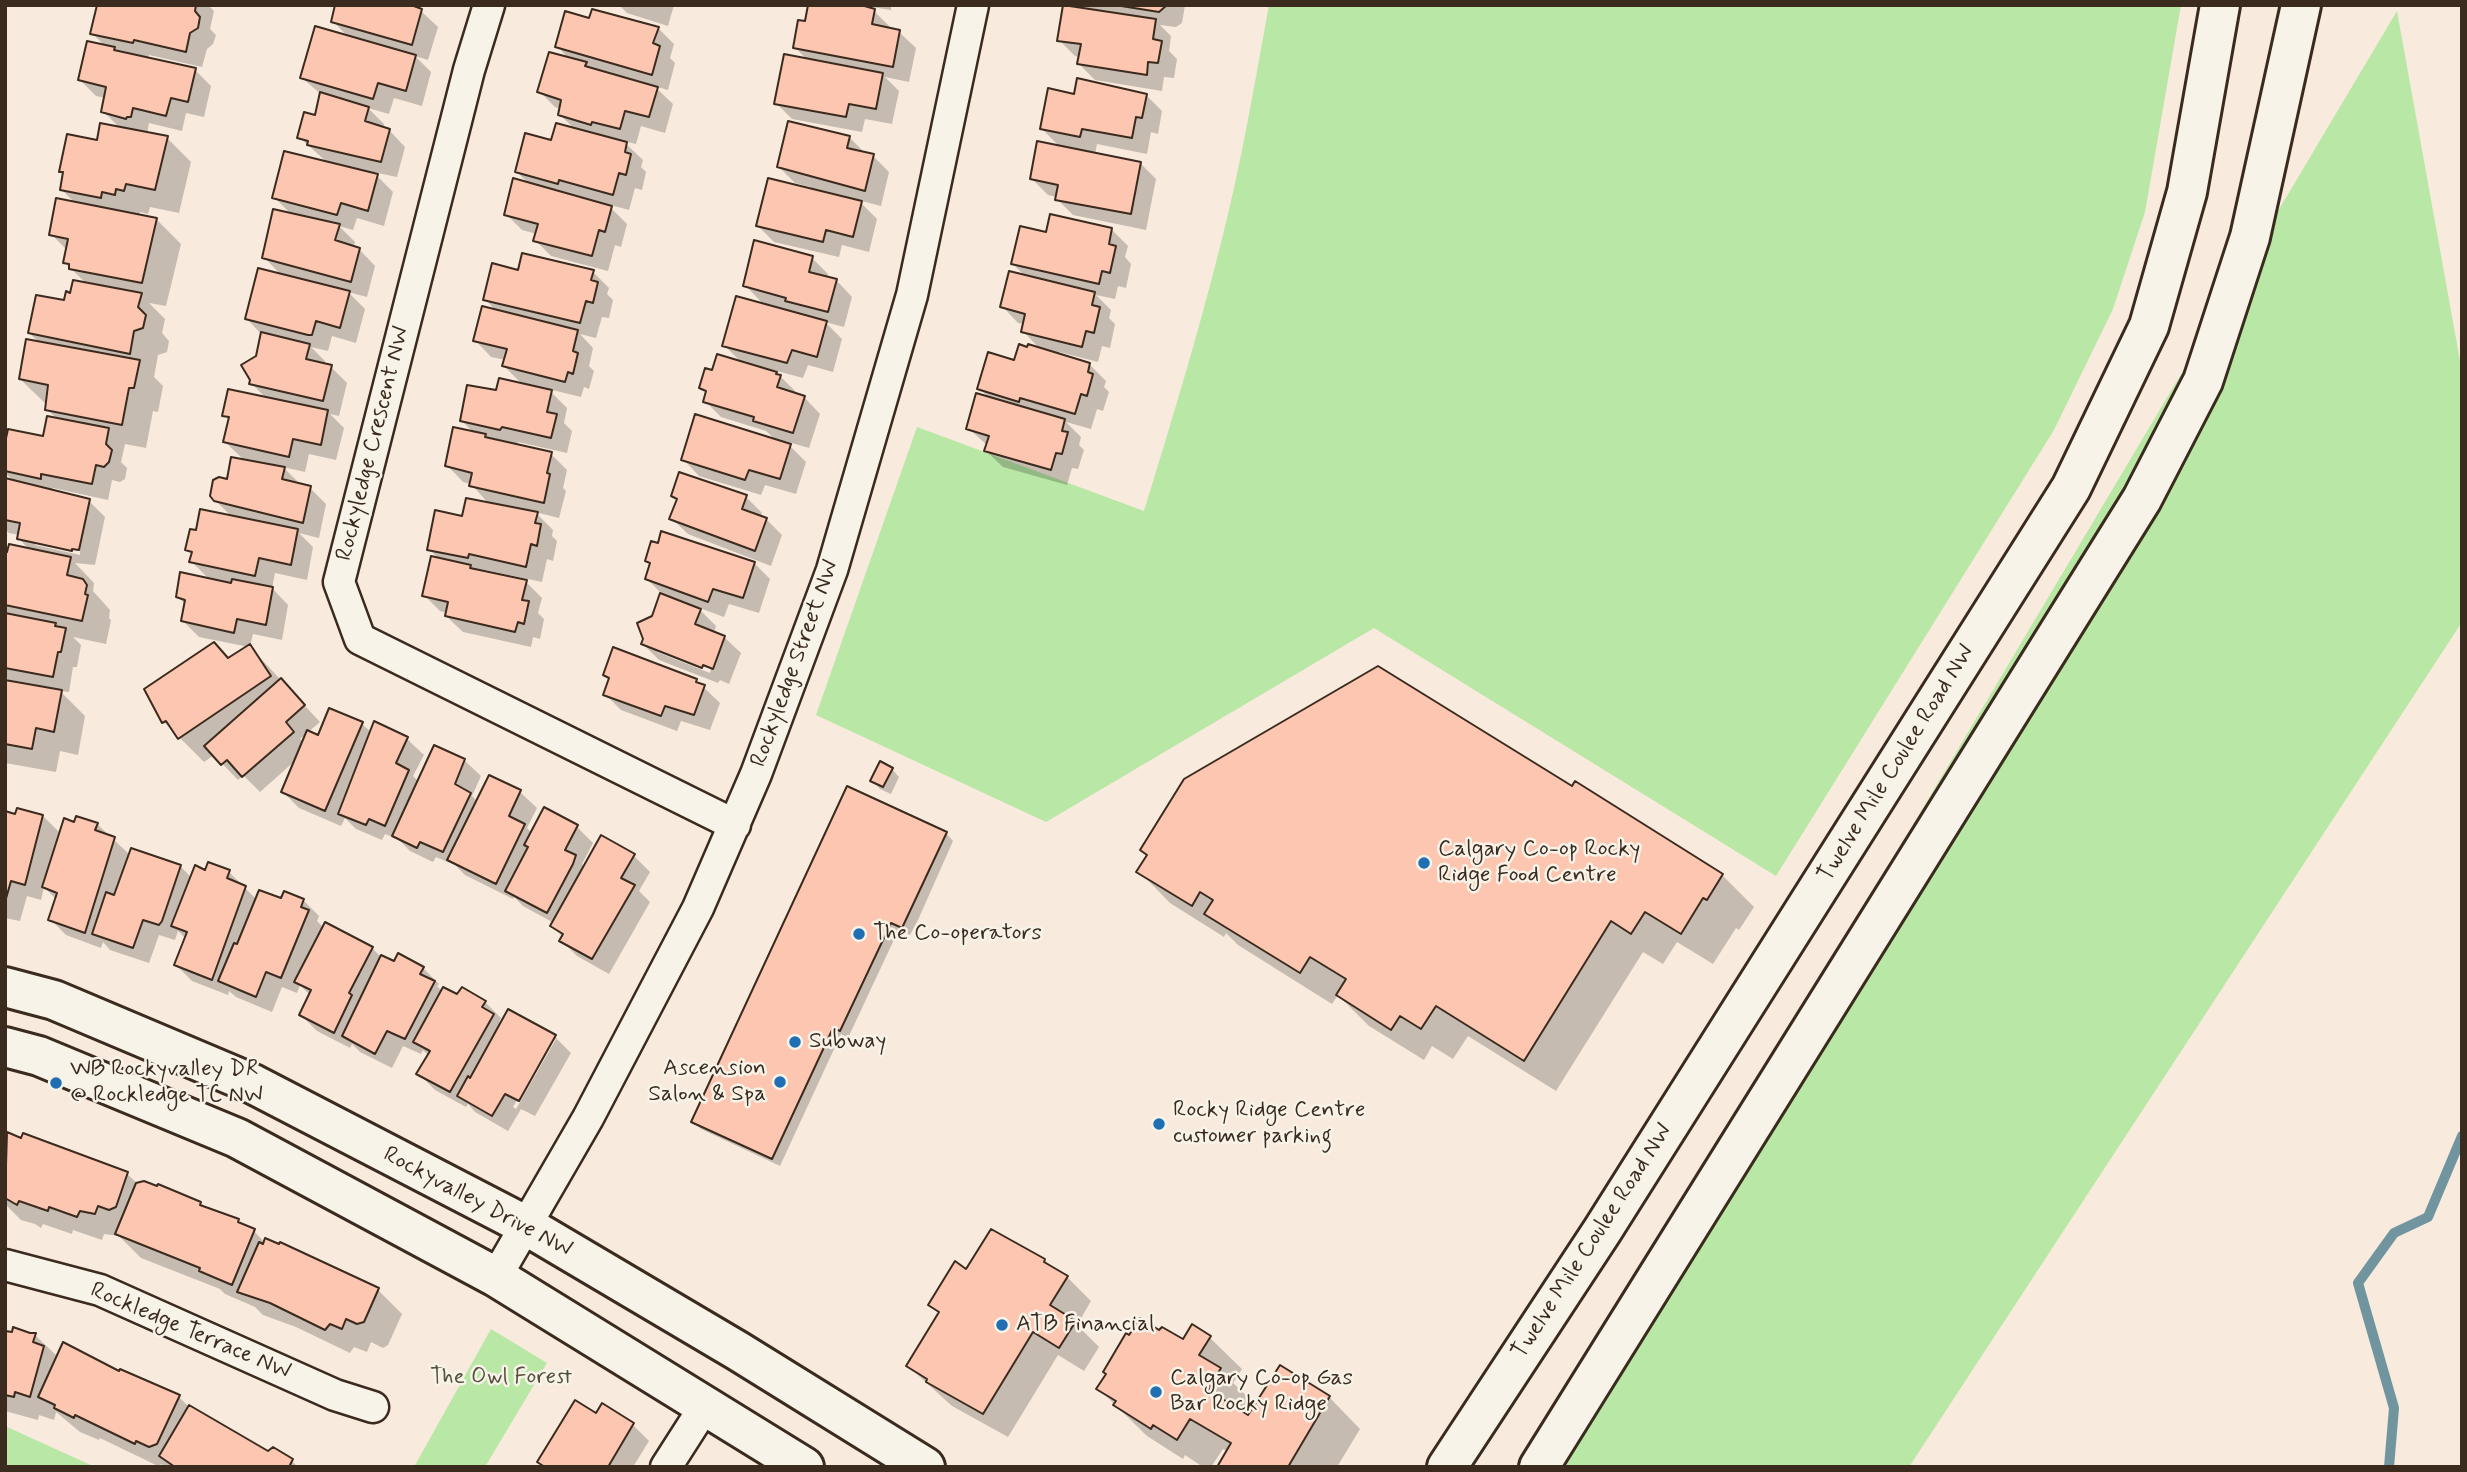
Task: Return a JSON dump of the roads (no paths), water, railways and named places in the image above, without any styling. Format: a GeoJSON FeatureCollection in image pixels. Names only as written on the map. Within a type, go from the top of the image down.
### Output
{"type":"FeatureCollection","features":[{"type":"Feature","properties":{"kind":"main road","name":"Twelve Mile Coulee Road NW"},"geometry":{"type":"LineString","coordinates":[[1447,1467],[1602,1231],[2071,488],[2150,326],[2187,192],[2221,5]]}},
{"type":"Feature","properties":{"kind":"main road"},"geometry":{"type":"LineString","coordinates":[[1539,1467],[2142,499],[2203,381],[2246,250],[2301,5]]}},
{"type":"Feature","properties":{"kind":"main road","name":"Rockyvalley Drive NW"},"geometry":{"type":"LineString","coordinates":[[5,987],[54,1000],[253,1084],[525,1225],[738,1351],[925,1467]]}},
{"type":"Feature","properties":{"kind":"main road"},"geometry":{"type":"LineString","coordinates":[[5,1047],[39,1056],[237,1138],[496,1277],[804,1467]]}},
{"type":"Feature","properties":{"kind":"street","name":"Rockyledge Crescent NW"},"geometry":{"type":"LineString","coordinates":[[489,5],[469,70],[339,582],[360,639],[735,825]]}},
{"type":"Feature","properties":{"kind":"street","name":"Rockyledge Street NW"},"geometry":{"type":"LineString","coordinates":[[496,1277],[636,1029],[698,908],[735,825],[832,570],[912,295],[973,5]]}},
{"type":"Feature","properties":{"kind":"street","name":"Rockledge Terrace NW"},"geometry":{"type":"LineString","coordinates":[[5,1265],[100,1290],[335,1395],[373,1407]]}},
{"type":"Feature","properties":{"kind":"street"},"geometry":{"type":"LineString","coordinates":[[666,1467],[705,1406]]}},
{"type":"Feature","properties":{"kind":"waterway"},"geometry":{"type":"LineString","coordinates":[[2389,1467],[2394,1408],[2358,1283],[2394,1233],[2428,1217],[2462,1136]]}},
{"type":"Feature","properties":{"kind":"place","name":"Calgary Co-op Rocky Ridge Food Centre"},"geometry":{"type":"Point","coordinates":[1424,863]}},
{"type":"Feature","properties":{"kind":"place","name":"The Co-operators"},"geometry":{"type":"Point","coordinates":[859,934]}},
{"type":"Feature","properties":{"kind":"place","name":"Subway"},"geometry":{"type":"Point","coordinates":[795,1042]}},
{"type":"Feature","properties":{"kind":"place","name":"Ascension Salon & Spa"},"geometry":{"type":"Point","coordinates":[780,1082]}},
{"type":"Feature","properties":{"kind":"place","name":"WB Rockyvalley DR @ Rockledge TC NW"},"geometry":{"type":"Point","coordinates":[56,1083]}},
{"type":"Feature","properties":{"kind":"place","name":"Rocky Ridge Centre customer parking"},"geometry":{"type":"Point","coordinates":[1159,1124]}},
{"type":"Feature","properties":{"kind":"place","name":"ATB Financial"},"geometry":{"type":"Point","coordinates":[1002,1325]}},
{"type":"Feature","properties":{"kind":"place","name":"Calgary Co-op Gas Bar Rocky Ridge"},"geometry":{"type":"Point","coordinates":[1156,1392]}},
{"type":"Feature","properties":{"kind":"park label","name":"The Owl Forest"},"geometry":{"type":"Point","coordinates":[501,1378]}}]}
